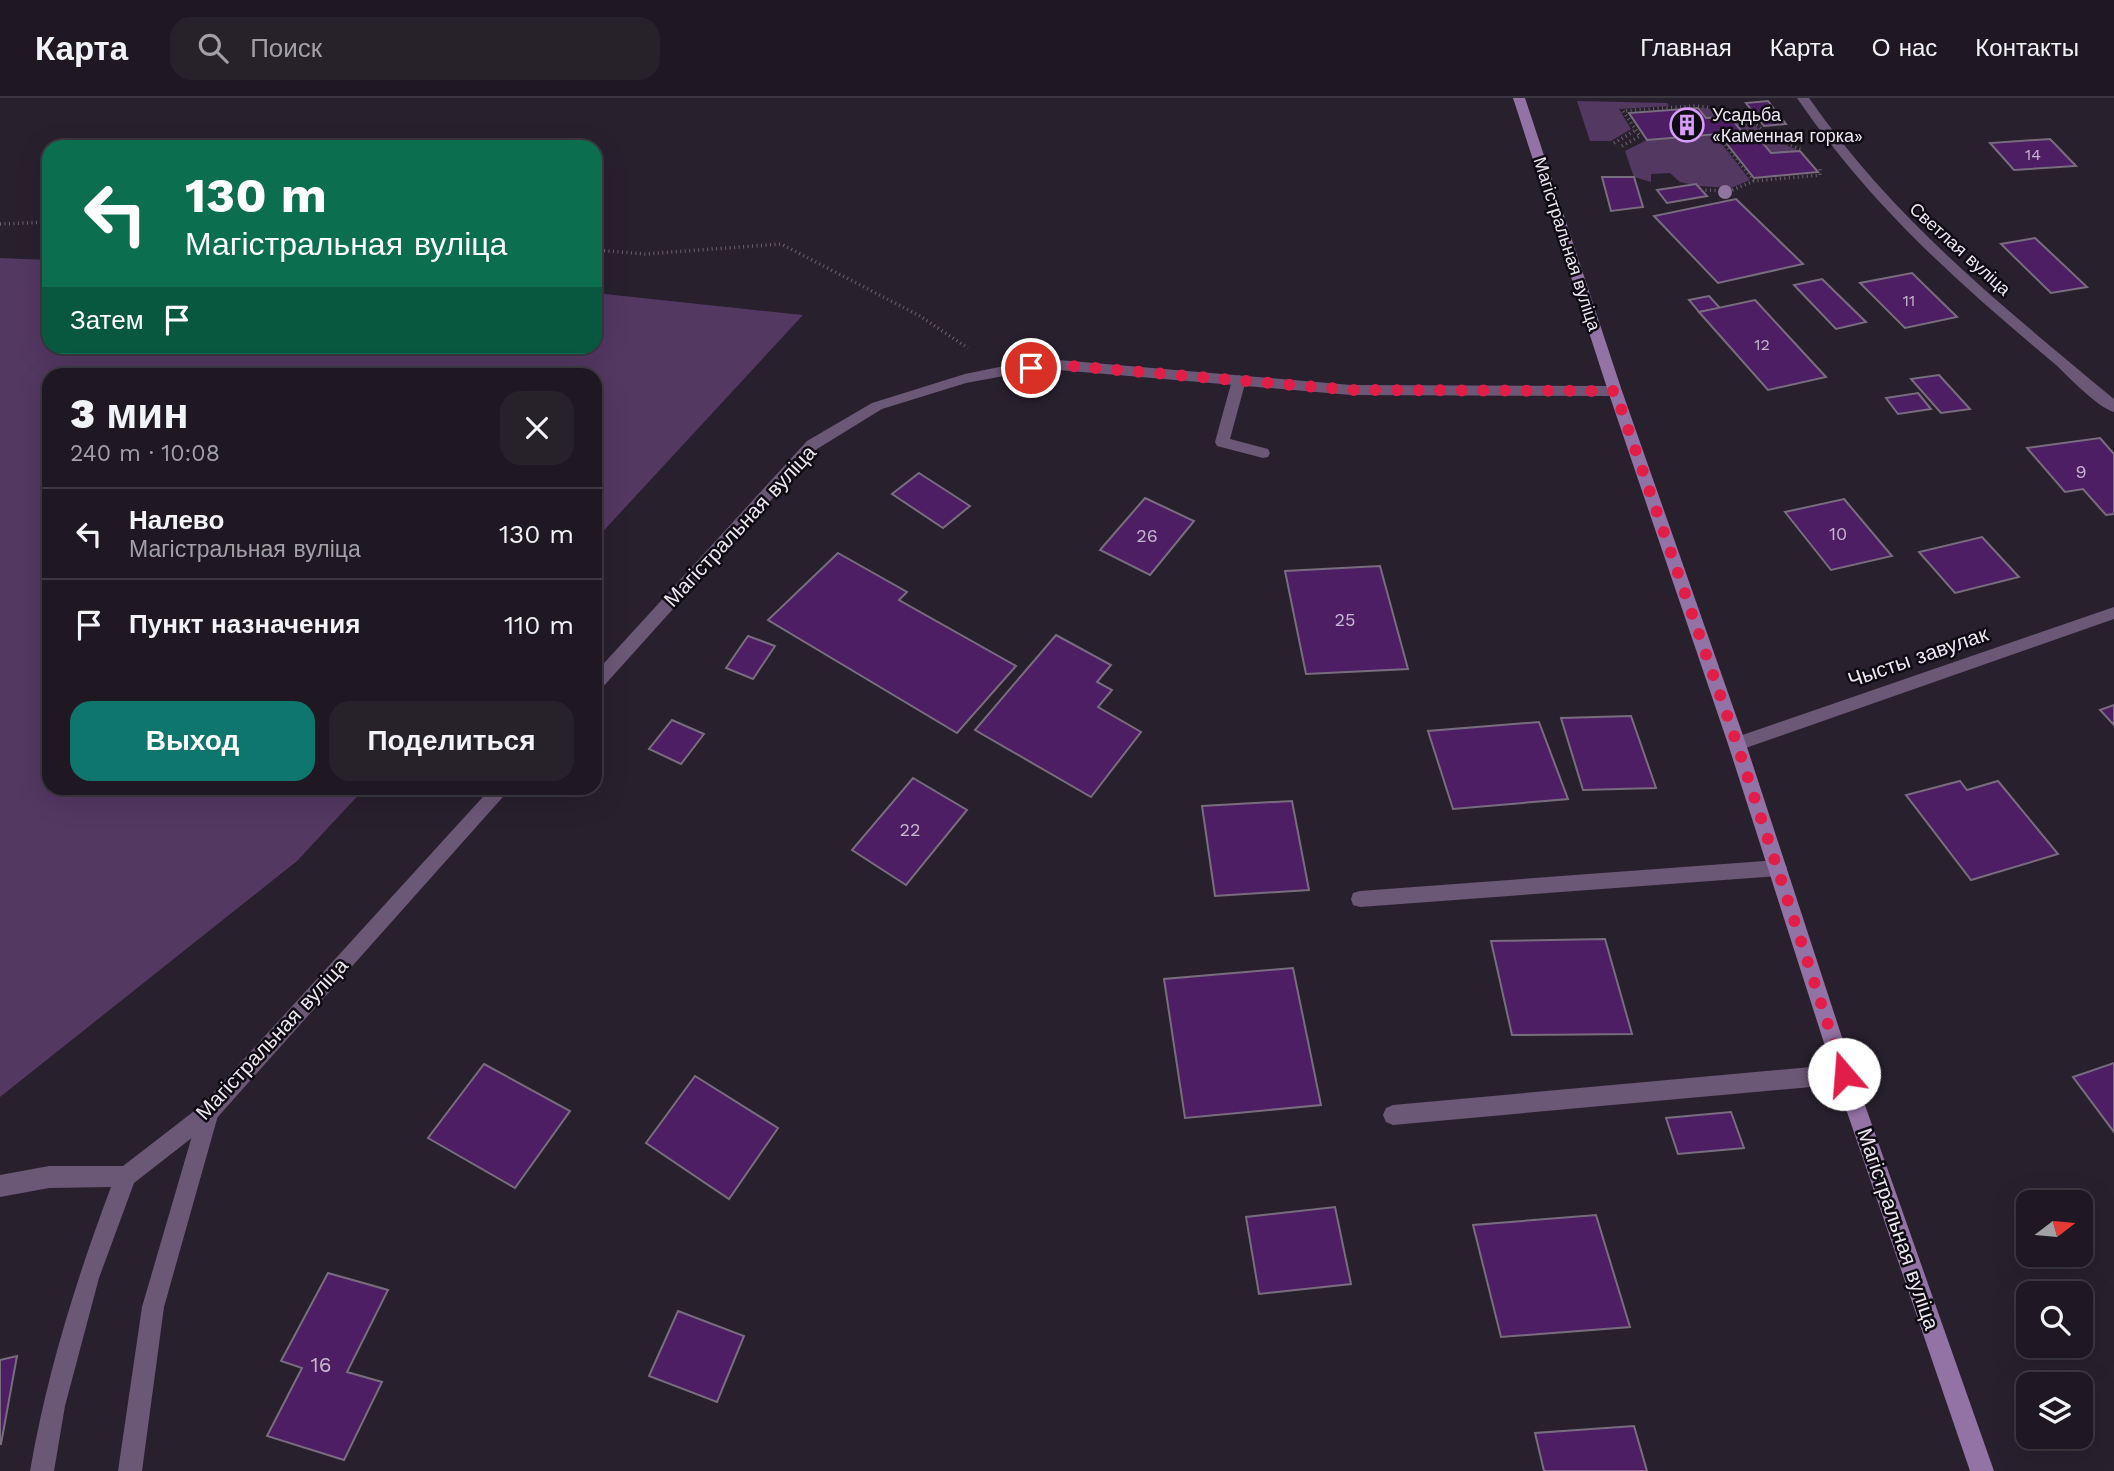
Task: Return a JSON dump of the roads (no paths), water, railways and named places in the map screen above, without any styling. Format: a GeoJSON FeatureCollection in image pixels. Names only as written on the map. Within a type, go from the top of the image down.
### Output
{"type":"FeatureCollection","features":[{"type":"Feature","properties":{"kind":"street","name":"Магістральная вуліца"},"geometry":{"type":"LineString","coordinates":[[1519,98],[1615,391],[1737,744],[1844,1074],[1982,1471]]}},
{"type":"Feature","properties":{"kind":"street","name":"Светлая вуліца"},"geometry":{"type":"LineString","coordinates":[[1803,98],[1846,162],[1903,222],[2114,407]]}},
{"type":"Feature","properties":{"kind":"street","name":"Магістральная вуліца"},"geometry":{"type":"LineString","coordinates":[[602,676],[812,445],[877,406],[965,379],[1004,371],[1059,365],[1352,390],[1615,391]]}},
{"type":"Feature","properties":{"kind":"street"},"geometry":{"type":"LineString","coordinates":[[1239,380],[1222,442],[1264,453]]}},
{"type":"Feature","properties":{"kind":"street","name":"Чысты завулак"},"geometry":{"type":"LineString","coordinates":[[1737,744],[2114,613]]}},
{"type":"Feature","properties":{"kind":"street","name":"Магістральная вуліца"},"geometry":{"type":"LineString","coordinates":[[126,1176],[209,1112],[496,795]]}},
{"type":"Feature","properties":{"kind":"street"},"geometry":{"type":"LineString","coordinates":[[1360,899],[1778,868]]}},
{"type":"Feature","properties":{"kind":"street"},"geometry":{"type":"LineString","coordinates":[[1393,1115],[1844,1074]]}},
{"type":"Feature","properties":{"kind":"street"},"geometry":{"type":"LineString","coordinates":[[130,1471],[153,1307],[209,1112]]}},
{"type":"Feature","properties":{"kind":"street"},"geometry":{"type":"LineString","coordinates":[[0,1186],[49,1177],[126,1176],[88,1278],[53,1406],[42,1471]]}},
{"type":"Feature","properties":{"kind":"place","name":"Усадьба «Каменная горка»"},"geometry":{"type":"Point","coordinates":[1687,125]}}]}
